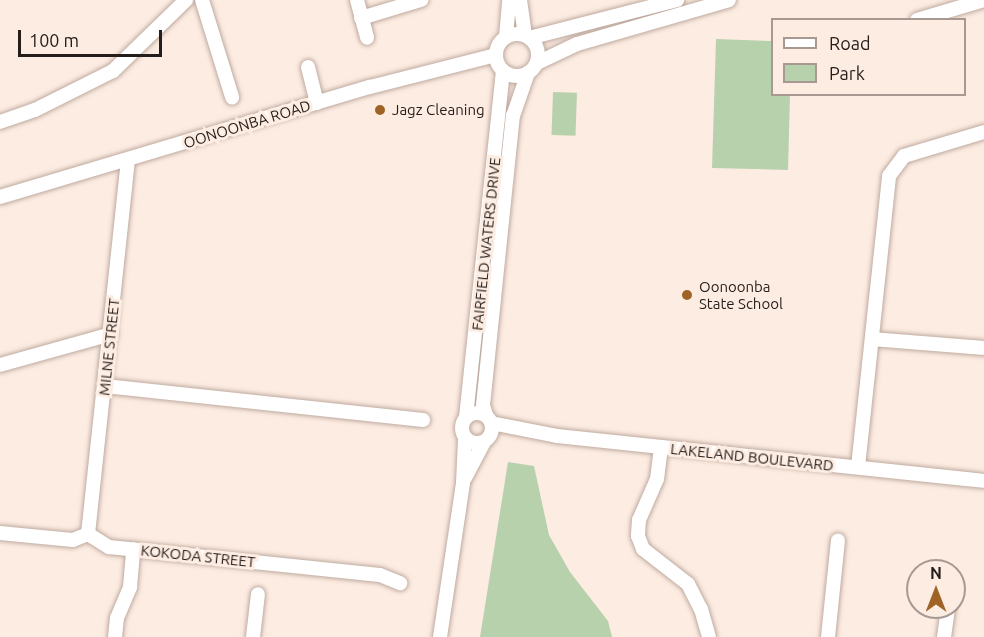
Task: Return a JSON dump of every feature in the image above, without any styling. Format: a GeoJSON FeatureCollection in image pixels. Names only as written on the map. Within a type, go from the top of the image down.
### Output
{"type":"FeatureCollection","features":[{"type":"Feature","properties":{"kind":"street"},"geometry":{"type":"LineString","coordinates":[[0,122],[35,110],[113,71],[186,0]]}},
{"type":"Feature","properties":{"kind":"street"},"geometry":{"type":"LineString","coordinates":[[202,0],[232,98]]}},
{"type":"Feature","properties":{"kind":"street"},"geometry":{"type":"LineString","coordinates":[[357,0],[367,38]]}},
{"type":"Feature","properties":{"kind":"street"},"geometry":{"type":"LineString","coordinates":[[361,18],[421,0]]}},
{"type":"Feature","properties":{"kind":"street"},"geometry":{"type":"LineString","coordinates":[[509,0],[506,37],[496,55],[503,71],[515,76],[577,44],[729,0]]}},
{"type":"Feature","properties":{"kind":"street"},"geometry":{"type":"LineString","coordinates":[[520,0],[527,37],[538,49],[533,68]]}},
{"type":"Feature","properties":{"kind":"street"},"geometry":{"type":"LineString","coordinates":[[506,37],[527,37],[677,0]]}},
{"type":"Feature","properties":{"kind":"street"},"geometry":{"type":"LineString","coordinates":[[924,18],[984,0]]}},
{"type":"Feature","properties":{"kind":"street","name":"OONOONBA ROAD"},"geometry":{"type":"LineString","coordinates":[[0,197],[317,103],[496,55]]}},
{"type":"Feature","properties":{"kind":"street"},"geometry":{"type":"LineString","coordinates":[[308,67],[317,103]]}},
{"type":"Feature","properties":{"kind":"street","name":"FAIRFIELD WATERS DRIVE"},"geometry":{"type":"LineString","coordinates":[[463,483],[488,429],[483,405],[513,117],[533,68]]}},
{"type":"Feature","properties":{"kind":"street","name":"FAIRFIELD WATERS DRIVE"},"geometry":{"type":"LineString","coordinates":[[440,637],[463,483],[465,439],[461,425],[466,417],[503,71]]}},
{"type":"Feature","properties":{"kind":"street"},"geometry":{"type":"LineString","coordinates":[[858,467],[887,186],[892,168],[912,153],[984,132]]}},
{"type":"Feature","properties":{"kind":"street","name":"MILNE STREET"},"geometry":{"type":"LineString","coordinates":[[88,534],[128,160]]}},
{"type":"Feature","properties":{"kind":"street"},"geometry":{"type":"LineString","coordinates":[[0,365],[111,334]]}},
{"type":"Feature","properties":{"kind":"street"},"geometry":{"type":"LineString","coordinates":[[872,339],[984,348]]}},
{"type":"Feature","properties":{"kind":"street"},"geometry":{"type":"LineString","coordinates":[[105,386],[423,420]]}},
{"type":"Feature","properties":{"kind":"street"},"geometry":{"type":"LineString","coordinates":[[465,439],[474,443],[488,429],[473,413],[466,417]]}},
{"type":"Feature","properties":{"kind":"street","name":"LAKELAND BOULEVARD"},"geometry":{"type":"LineString","coordinates":[[488,429],[984,481]]}},
{"type":"Feature","properties":{"kind":"street"},"geometry":{"type":"LineString","coordinates":[[661,447],[657,479],[639,520],[638,536],[643,549],[688,584],[701,609],[709,637]]}},
{"type":"Feature","properties":{"kind":"street"},"geometry":{"type":"LineString","coordinates":[[0,533],[73,540],[88,534]]}},
{"type":"Feature","properties":{"kind":"street","name":"KOKODA STREET"},"geometry":{"type":"LineString","coordinates":[[88,534],[104,545],[380,575],[400,583]]}},
{"type":"Feature","properties":{"kind":"street"},"geometry":{"type":"LineString","coordinates":[[828,637],[838,541]]}},
{"type":"Feature","properties":{"kind":"street"},"geometry":{"type":"LineString","coordinates":[[115,637],[117,618],[130,587],[134,549]]}},
{"type":"Feature","properties":{"kind":"street"},"geometry":{"type":"LineString","coordinates":[[253,637],[258,594]]}},
{"type":"Feature","properties":{"kind":"street"},"geometry":{"type":"LineString","coordinates":[[944,637],[946,619]]}},
{"type":"Feature","properties":{"kind":"green space"},"geometry":{"type":"Polygon","coordinates":[[[716,39],[771,41],[771,96],[790,96],[788,170],[712,168],[716,39]]]}},
{"type":"Feature","properties":{"kind":"green space"},"geometry":{"type":"Polygon","coordinates":[[[553,92],[577,93],[575,136],[551,135],[553,92]]]}},
{"type":"Feature","properties":{"kind":"green space"},"geometry":{"type":"Polygon","coordinates":[[[508,462],[534,466],[549,535],[570,572],[608,621],[612,637],[480,637],[508,462]]]}},
{"type":"Feature","properties":{"kind":"place","name":"Jagz Cleaning"},"geometry":{"type":"Point","coordinates":[380,110]}},
{"type":"Feature","properties":{"kind":"place","name":"Oonoonba State School"},"geometry":{"type":"Point","coordinates":[687,295]}}]}
